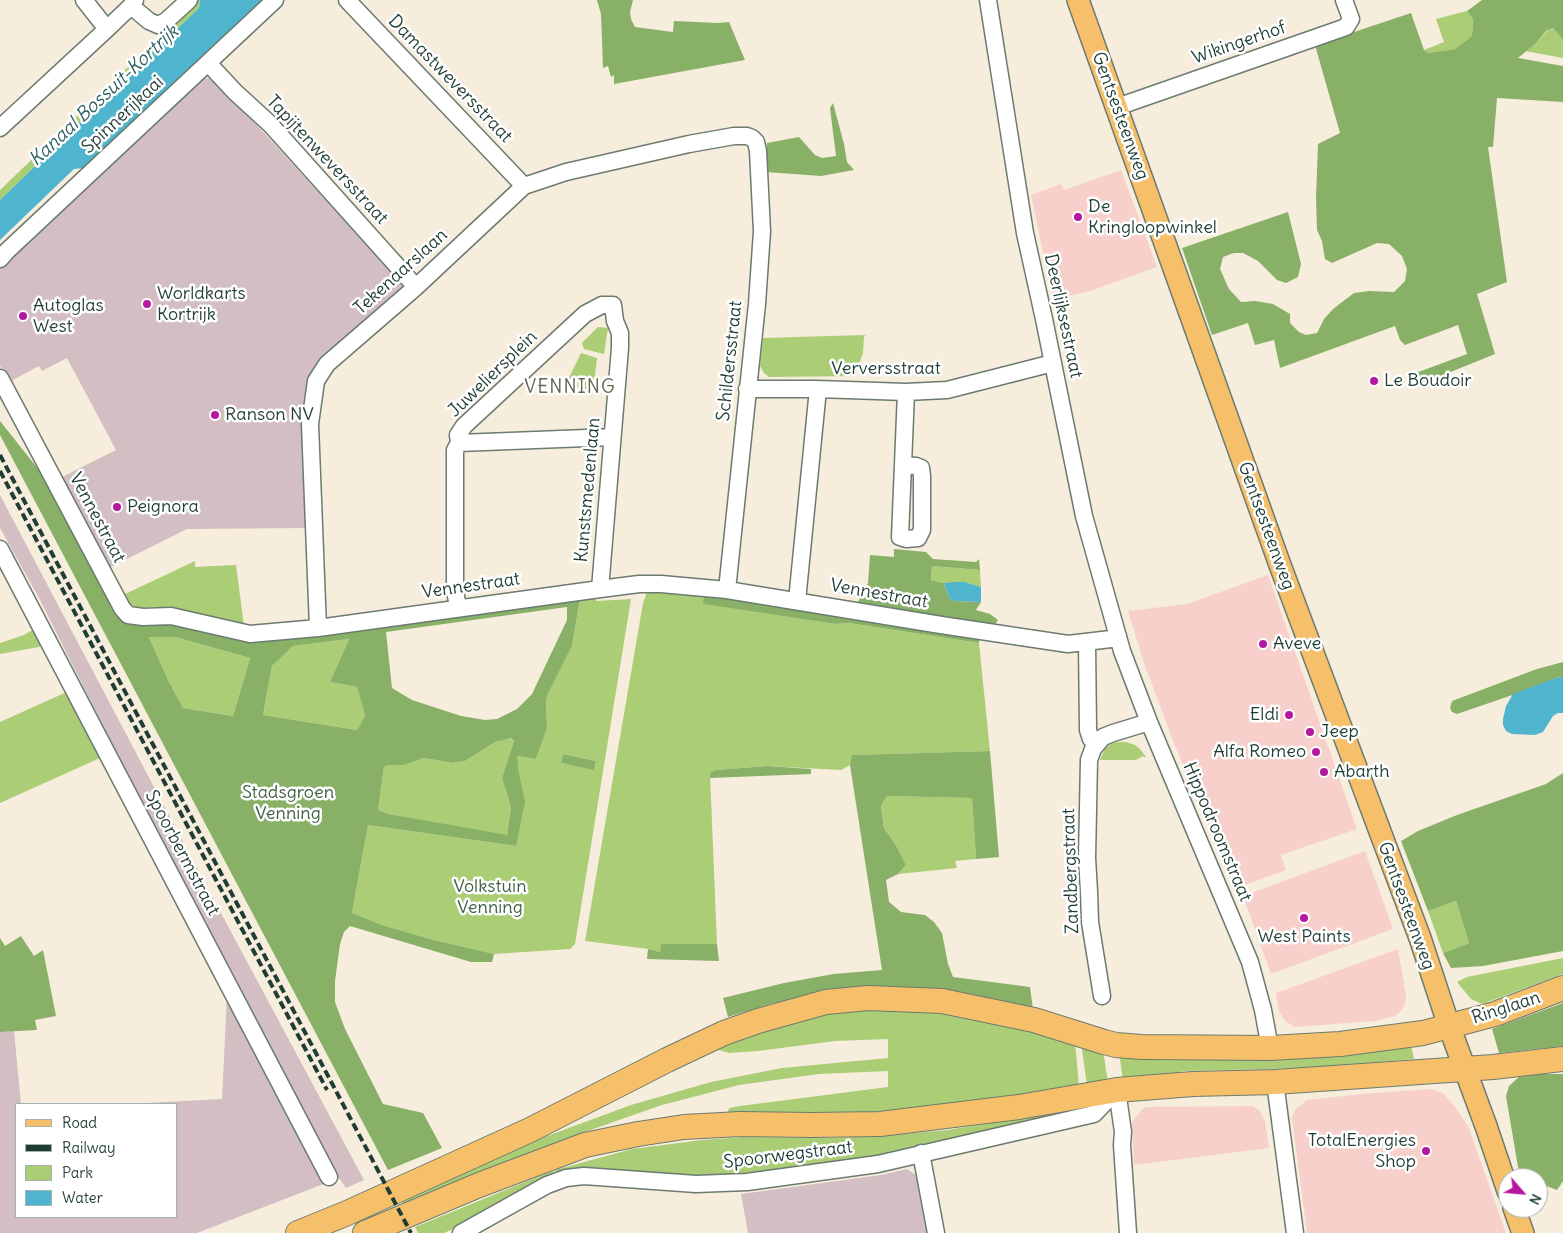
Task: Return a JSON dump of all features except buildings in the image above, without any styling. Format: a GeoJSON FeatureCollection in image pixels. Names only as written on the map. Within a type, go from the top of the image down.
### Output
{"type":"FeatureCollection","features":[{"type":"Feature","properties":{"kind":"highway","name":"Ringlaan"},"geometry":{"type":"LineString","coordinates":[[298,1233],[345,1214],[522,1134],[724,1033],[758,1021],[826,1002],[868,998],[942,1001],[1034,1020],[1104,1042],[1142,1046],[1270,1048],[1340,1044],[1416,1035],[1495,1014],[1563,988]]}},
{"type":"Feature","properties":{"kind":"highway"},"geometry":{"type":"LineString","coordinates":[[365,1233],[479,1185],[585,1145],[684,1127],[740,1124],[880,1124],[1019,1107],[1117,1090],[1193,1084],[1275,1082],[1461,1060],[1507,1066],[1563,1059]]}},
{"type":"Feature","properties":{"kind":"main road","name":"Gentsesteenweg"},"geometry":{"type":"LineString","coordinates":[[1078,0],[1280,565],[1420,938],[1500,1168]]}},
{"type":"Feature","properties":{"kind":"main road"},"geometry":{"type":"LineString","coordinates":[[1518,1218],[1523,1233]]}},
{"type":"Feature","properties":{"kind":"street"},"geometry":{"type":"LineString","coordinates":[[84,0],[107,29]]}},
{"type":"Feature","properties":{"kind":"street"},"geometry":{"type":"LineString","coordinates":[[0,128],[133,3],[149,21],[158,25],[166,21],[189,0]]}},
{"type":"Feature","properties":{"kind":"street","name":"Spinnerijkaai"},"geometry":{"type":"LineString","coordinates":[[0,260],[7,251],[275,0]]}},
{"type":"Feature","properties":{"kind":"street","name":"Damastweversstraat"},"geometry":{"type":"LineString","coordinates":[[347,0],[524,186]]}},
{"type":"Feature","properties":{"kind":"street","name":"Deerlijksestraat"},"geometry":{"type":"LineString","coordinates":[[988,0],[1025,233],[1084,516],[1118,636]]}},
{"type":"Feature","properties":{"kind":"street","name":"Wikingerhof"},"geometry":{"type":"LineString","coordinates":[[1117,107],[1346,27],[1351,19],[1344,0]]}},
{"type":"Feature","properties":{"kind":"street","name":"Tapijtenweversstraat"},"geometry":{"type":"LineString","coordinates":[[208,63],[235,92],[270,124],[416,287]]}},
{"type":"Feature","properties":{"kind":"street","name":"Tekenaarslaan"},"geometry":{"type":"LineString","coordinates":[[318,628],[310,424],[316,381],[327,364],[416,287],[524,186],[566,172],[689,144],[734,136],[752,138]]}},
{"type":"Feature","properties":{"kind":"street","name":"Schildersstraat"},"geometry":{"type":"LineString","coordinates":[[727,590],[757,304],[762,231],[758,151],[756,142],[752,138]]}},
{"type":"Feature","properties":{"kind":"street","name":"Juweliersplein"},"geometry":{"type":"LineString","coordinates":[[612,437],[459,443],[458,435],[464,426],[585,314],[602,305],[613,306]]}},
{"type":"Feature","properties":{"kind":"street","name":"Kunstsmedenlaan"},"geometry":{"type":"LineString","coordinates":[[600,589],[620,348],[620,333],[615,321],[613,306]]}},
{"type":"Feature","properties":{"kind":"street","name":"Verversstraat"},"geometry":{"type":"LineString","coordinates":[[747,389],[906,392],[947,390],[1052,363]]}},
{"type":"Feature","properties":{"kind":"street","name":"Vennestraat"},"geometry":{"type":"LineString","coordinates":[[0,378],[122,608],[128,614],[143,617],[171,616],[250,634],[318,628],[639,584],[661,584],[727,590],[1068,644],[1087,643]]}},
{"type":"Feature","properties":{"kind":"street"},"geometry":{"type":"LineString","coordinates":[[798,601],[818,389]]}},
{"type":"Feature","properties":{"kind":"street"},"geometry":{"type":"LineString","coordinates":[[903,465],[906,392]]}},
{"type":"Feature","properties":{"kind":"street"},"geometry":{"type":"LineString","coordinates":[[458,608],[455,590],[455,450],[459,443]]}},
{"type":"Feature","properties":{"kind":"street","name":"Spoorbermstraat"},"geometry":{"type":"LineString","coordinates":[[0,549],[329,1176]]}},
{"type":"Feature","properties":{"kind":"street"},"geometry":{"type":"LineString","coordinates":[[1118,636],[1087,643],[1088,730],[1090,739],[1096,744],[1103,737],[1149,722]]}},
{"type":"Feature","properties":{"kind":"street","name":"Hippodroomstraat"},"geometry":{"type":"LineString","coordinates":[[1118,636],[1149,722],[1250,962],[1263,1010],[1270,1048]]}},
{"type":"Feature","properties":{"kind":"street","name":"Zandbergstraat"},"geometry":{"type":"LineString","coordinates":[[1096,744],[1089,760],[1087,858],[1090,922],[1102,996]]}},
{"type":"Feature","properties":{"kind":"street"},"geometry":{"type":"LineString","coordinates":[[1275,1082],[1295,1233]]}},
{"type":"Feature","properties":{"kind":"street"},"geometry":{"type":"LineString","coordinates":[[1117,1090],[1123,1132],[1122,1145],[1128,1233]]}},
{"type":"Feature","properties":{"kind":"street","name":"Spoorwegstraat"},"geometry":{"type":"LineString","coordinates":[[468,1231],[547,1185],[566,1178],[584,1176],[696,1184],[748,1182],[878,1164],[1094,1114],[1117,1090]]}},
{"type":"Feature","properties":{"kind":"street"},"geometry":{"type":"LineString","coordinates":[[921,1153],[936,1233]]}},
{"type":"Feature","properties":{"kind":"shaded area"},"geometry":{"type":"Polygon","coordinates":[[[208,78],[215,80],[224,89],[405,287],[357,327],[317,364],[308,376],[306,387],[305,456],[306,528],[187,529],[109,568],[60,478],[116,450],[67,358],[42,371],[39,366],[9,382],[0,366],[0,267],[198,81],[208,78]]]}},
{"type":"Feature","properties":{"kind":"shaded area","name":"De Kringloopwinkel"},"geometry":{"type":"Polygon","coordinates":[[[1121,170],[1157,267],[1090,291],[1053,300],[1031,195],[1061,184],[1064,190],[1121,170]]]}},
{"type":"Feature","properties":{"kind":"shaded area"},"geometry":{"type":"Polygon","coordinates":[[[0,495],[364,1180],[346,1188],[339,1178],[197,1233],[0,1233],[0,1032],[14,1031],[21,1103],[15,1103],[15,1218],[178,1218],[178,1103],[146,1103],[222,1099],[227,996],[242,991],[102,724],[39,598],[0,528],[0,495]]]}},
{"type":"Feature","properties":{"kind":"shaded area"},"geometry":{"type":"Polygon","coordinates":[[[1268,575],[1357,829],[1281,855],[1286,870],[1236,888],[1175,746],[1144,663],[1128,611],[1187,604],[1268,575]]]}},
{"type":"Feature","properties":{"kind":"shaded area"},"geometry":{"type":"Polygon","coordinates":[[[1365,851],[1393,929],[1271,974],[1243,896],[1365,851]]]}},
{"type":"Feature","properties":{"kind":"shaded area"},"geometry":{"type":"Polygon","coordinates":[[[1398,949],[1406,996],[1405,1005],[1395,1016],[1375,1021],[1295,1027],[1285,1021],[1279,1011],[1276,993],[1398,949]]]}},
{"type":"Feature","properties":{"kind":"shaded area"},"geometry":{"type":"Polygon","coordinates":[[[1431,1089],[1443,1093],[1468,1126],[1498,1210],[1498,1218],[1501,1218],[1506,1233],[1307,1233],[1292,1118],[1295,1110],[1307,1100],[1431,1089]]]}},
{"type":"Feature","properties":{"kind":"shaded area"},"geometry":{"type":"Polygon","coordinates":[[[1253,1106],[1260,1111],[1265,1121],[1269,1148],[1134,1165],[1132,1123],[1145,1107],[1253,1106]]]}},
{"type":"Feature","properties":{"kind":"shaded area"},"geometry":{"type":"Polygon","coordinates":[[[907,1169],[916,1175],[927,1233],[748,1233],[741,1194],[881,1175],[907,1169]]]}},
{"type":"Feature","properties":{"kind":"green space"},"geometry":{"type":"Polygon","coordinates":[[[200,0],[199,8],[0,200],[0,190],[200,0]]]}},
{"type":"Feature","properties":{"kind":"green space"},"geometry":{"type":"Polygon","coordinates":[[[597,0],[633,0],[630,12],[635,27],[673,32],[674,21],[729,22],[745,60],[614,84],[614,75],[611,77],[608,66],[603,68],[601,14],[597,0]]]}},
{"type":"Feature","properties":{"kind":"green space"},"geometry":{"type":"Polygon","coordinates":[[[1482,0],[1563,0],[1563,40],[1553,28],[1546,31],[1537,42],[1518,58],[1563,66],[1563,102],[1497,98],[1493,147],[1488,147],[1507,282],[1477,294],[1495,354],[1416,386],[1413,374],[1467,354],[1458,325],[1405,345],[1400,340],[1395,326],[1280,368],[1274,340],[1255,345],[1248,323],[1212,335],[1182,248],[1288,212],[1301,264],[1298,277],[1286,283],[1277,280],[1258,261],[1243,253],[1234,253],[1223,257],[1220,269],[1229,289],[1241,302],[1255,301],[1273,304],[1290,314],[1290,323],[1299,332],[1306,335],[1317,333],[1324,319],[1333,309],[1354,293],[1369,291],[1394,292],[1405,281],[1407,269],[1402,256],[1389,244],[1377,243],[1332,263],[1325,259],[1322,241],[1317,230],[1318,144],[1340,133],[1315,45],[1411,13],[1424,50],[1428,53],[1455,49],[1472,36],[1473,19],[1467,11],[1482,0]]]}},
{"type":"Feature","properties":{"kind":"green space"},"geometry":{"type":"Polygon","coordinates":[[[1467,11],[1473,19],[1472,36],[1455,49],[1428,53],[1424,50],[1444,42],[1436,19],[1467,11]]]}},
{"type":"Feature","properties":{"kind":"green space"},"geometry":{"type":"Polygon","coordinates":[[[1553,28],[1563,40],[1563,58],[1525,51],[1547,31],[1553,28]]]}},
{"type":"Feature","properties":{"kind":"green space"},"geometry":{"type":"Polygon","coordinates":[[[833,103],[847,162],[854,170],[821,176],[766,172],[767,143],[799,137],[815,155],[822,158],[836,156],[830,108],[833,103]]]}},
{"type":"Feature","properties":{"kind":"green space"},"geometry":{"type":"Polygon","coordinates":[[[598,327],[608,328],[604,354],[584,349],[582,343],[598,327]]]}},
{"type":"Feature","properties":{"kind":"green space"},"geometry":{"type":"Polygon","coordinates":[[[866,335],[864,336],[863,353],[855,376],[769,377],[760,366],[763,338],[866,335]]]}},
{"type":"Feature","properties":{"kind":"green space"},"geometry":{"type":"Polygon","coordinates":[[[581,353],[597,358],[593,392],[566,384],[581,353]]]}},
{"type":"Feature","properties":{"kind":"green space","name":"Stadsgroen Venning"},"geometry":{"type":"Polygon","coordinates":[[[0,421],[50,484],[119,616],[178,621],[257,641],[276,641],[580,599],[572,646],[547,696],[547,728],[536,759],[517,756],[525,802],[516,846],[368,825],[352,913],[382,925],[494,954],[492,962],[471,962],[350,926],[344,932],[340,944],[335,981],[335,1002],[345,1029],[383,1104],[423,1113],[442,1148],[388,1170],[0,435],[0,421]],[[567,607],[386,632],[392,688],[412,700],[461,716],[485,720],[497,719],[517,709],[532,694],[567,620],[567,607]],[[149,637],[183,708],[233,716],[250,658],[175,637],[149,637]],[[349,639],[293,646],[272,666],[263,715],[357,730],[365,716],[357,687],[330,682],[349,639]],[[511,738],[495,742],[465,761],[453,763],[424,758],[404,765],[388,765],[384,767],[378,810],[389,814],[507,835],[511,807],[502,778],[514,741],[511,738]]]}},
{"type":"Feature","properties":{"kind":"green space"},"geometry":{"type":"Polygon","coordinates":[[[894,549],[926,552],[933,559],[976,562],[979,559],[980,570],[932,566],[931,580],[944,583],[950,599],[955,601],[981,602],[976,610],[990,614],[998,620],[994,626],[858,602],[868,583],[870,555],[894,557],[894,549]]]}},
{"type":"Feature","properties":{"kind":"green space"},"geometry":{"type":"Polygon","coordinates":[[[195,561],[195,567],[236,565],[244,626],[173,609],[158,607],[139,608],[128,604],[123,595],[195,561]]]}},
{"type":"Feature","properties":{"kind":"green space"},"geometry":{"type":"Polygon","coordinates":[[[932,566],[980,570],[981,587],[965,582],[944,583],[931,580],[932,566]]]}},
{"type":"Feature","properties":{"kind":"green space"},"geometry":{"type":"Polygon","coordinates":[[[648,589],[704,596],[704,604],[835,624],[849,623],[979,643],[990,751],[853,755],[850,765],[841,770],[767,766],[716,770],[710,774],[717,944],[662,944],[660,952],[585,941],[643,603],[648,589]]]}},
{"type":"Feature","properties":{"kind":"green space"},"geometry":{"type":"Polygon","coordinates":[[[704,596],[979,637],[979,643],[849,623],[835,624],[703,604],[704,596]]]}},
{"type":"Feature","properties":{"kind":"green space","name":"Volkstuin Venning"},"geometry":{"type":"Polygon","coordinates":[[[596,597],[596,601],[631,599],[575,944],[570,949],[494,954],[382,925],[352,913],[368,825],[516,846],[517,756],[536,759],[547,728],[547,696],[572,646],[580,599],[596,597]],[[563,754],[561,763],[594,769],[596,761],[563,754]]]}},
{"type":"Feature","properties":{"kind":"green space"},"geometry":{"type":"Polygon","coordinates":[[[34,629],[44,646],[0,654],[0,643],[24,635],[34,629]]]}},
{"type":"Feature","properties":{"kind":"green space"},"geometry":{"type":"Polygon","coordinates":[[[149,637],[175,637],[250,658],[233,716],[183,708],[149,637]]]}},
{"type":"Feature","properties":{"kind":"green space"},"geometry":{"type":"Polygon","coordinates":[[[349,639],[330,682],[357,687],[365,716],[357,730],[263,715],[272,666],[293,646],[349,639]]]}},
{"type":"Feature","properties":{"kind":"green space"},"geometry":{"type":"Polygon","coordinates":[[[1563,662],[1563,677],[1457,714],[1452,712],[1450,708],[1452,701],[1537,669],[1563,662]]]}},
{"type":"Feature","properties":{"kind":"green space"},"geometry":{"type":"Polygon","coordinates":[[[69,691],[100,758],[0,803],[0,722],[69,691]]]}},
{"type":"Feature","properties":{"kind":"green space"},"geometry":{"type":"Polygon","coordinates":[[[510,738],[514,741],[502,778],[511,807],[507,836],[389,814],[378,810],[384,767],[388,765],[404,765],[424,758],[453,763],[465,761],[495,742],[510,738]]]}},
{"type":"Feature","properties":{"kind":"green space"},"geometry":{"type":"Polygon","coordinates":[[[1118,742],[1135,745],[1146,757],[1143,756],[1136,760],[1100,760],[1105,749],[1111,744],[1118,742]]]}},
{"type":"Feature","properties":{"kind":"green space"},"geometry":{"type":"Polygon","coordinates":[[[990,751],[999,857],[976,859],[972,798],[887,796],[881,806],[884,828],[906,865],[898,874],[886,880],[889,902],[901,912],[925,915],[934,922],[942,933],[948,964],[953,977],[1030,987],[1033,1009],[957,993],[899,987],[810,995],[770,1004],[728,1017],[723,998],[784,983],[834,974],[882,970],[850,765],[852,755],[990,751]]]}},
{"type":"Feature","properties":{"kind":"green space"},"geometry":{"type":"Polygon","coordinates":[[[563,754],[596,761],[594,770],[561,763],[563,754]]]}},
{"type":"Feature","properties":{"kind":"green space"},"geometry":{"type":"Polygon","coordinates":[[[767,766],[811,769],[811,774],[710,778],[710,773],[716,770],[767,766]]]}},
{"type":"Feature","properties":{"kind":"green space"},"geometry":{"type":"Polygon","coordinates":[[[1563,773],[1563,951],[1483,966],[1451,968],[1443,953],[1469,943],[1456,901],[1428,911],[1401,841],[1418,831],[1457,815],[1546,784],[1563,773]]]}},
{"type":"Feature","properties":{"kind":"green space"},"geometry":{"type":"Polygon","coordinates":[[[887,796],[972,798],[976,859],[955,861],[957,868],[898,874],[906,865],[884,828],[881,806],[887,796]]]}},
{"type":"Feature","properties":{"kind":"green space"},"geometry":{"type":"Polygon","coordinates":[[[1456,901],[1469,943],[1443,953],[1428,911],[1456,901]]]}},
{"type":"Feature","properties":{"kind":"green space"},"geometry":{"type":"Polygon","coordinates":[[[21,936],[34,956],[43,950],[56,1016],[35,1020],[37,1030],[0,1032],[0,938],[5,946],[21,936]]]}},
{"type":"Feature","properties":{"kind":"green space"},"geometry":{"type":"Polygon","coordinates":[[[661,944],[717,944],[719,961],[647,959],[648,949],[660,952],[661,944]]]}},
{"type":"Feature","properties":{"kind":"green space"},"geometry":{"type":"Polygon","coordinates":[[[1563,958],[1563,974],[1482,1004],[1471,999],[1457,982],[1467,977],[1563,958]]]}},
{"type":"Feature","properties":{"kind":"green space"},"geometry":{"type":"Polygon","coordinates":[[[1563,1003],[1563,1046],[1499,1053],[1492,1029],[1563,1003]]]}},
{"type":"Feature","properties":{"kind":"green space"},"geometry":{"type":"Polygon","coordinates":[[[885,1009],[946,1014],[992,1021],[1075,1042],[1079,1086],[929,1112],[727,1115],[729,1108],[740,1106],[888,1087],[888,1071],[819,1074],[739,1085],[662,1105],[582,1133],[405,1207],[400,1199],[547,1136],[631,1105],[711,1082],[782,1068],[888,1058],[888,1039],[835,1041],[729,1053],[715,1049],[776,1027],[828,1014],[885,1009]]]}},
{"type":"Feature","properties":{"kind":"green space"},"geometry":{"type":"Polygon","coordinates":[[[1411,1045],[1414,1059],[1310,1068],[1183,1071],[1164,1079],[1123,1081],[1119,1052],[1411,1045]]]}},
{"type":"Feature","properties":{"kind":"green space"},"geometry":{"type":"Polygon","coordinates":[[[1083,1046],[1103,1050],[1108,1083],[1087,1085],[1083,1046]]]}},
{"type":"Feature","properties":{"kind":"green space"},"geometry":{"type":"Polygon","coordinates":[[[1540,1074],[1563,1074],[1563,1181],[1557,1190],[1548,1187],[1548,1168],[1518,1167],[1506,1096],[1509,1086],[1519,1077],[1540,1074]]]}},
{"type":"Feature","properties":{"kind":"green space"},"geometry":{"type":"Polygon","coordinates":[[[1082,1104],[1083,1111],[878,1157],[736,1177],[709,1178],[585,1170],[444,1233],[418,1233],[415,1227],[553,1171],[554,1174],[556,1173],[555,1170],[632,1149],[744,1137],[831,1138],[947,1130],[1064,1112],[1068,1107],[1082,1104]]]}},
{"type":"Feature","properties":{"kind":"water"},"geometry":{"type":"Polygon","coordinates":[[[200,0],[263,0],[85,168],[74,169],[0,240],[0,200],[199,8],[200,0]]]}},
{"type":"Feature","properties":{"kind":"water"},"geometry":{"type":"Polygon","coordinates":[[[965,582],[981,587],[981,602],[955,601],[950,599],[944,583],[965,582]]]}},
{"type":"Feature","properties":{"kind":"water"},"geometry":{"type":"Polygon","coordinates":[[[1563,677],[1563,713],[1553,716],[1543,732],[1535,735],[1512,734],[1506,731],[1503,719],[1506,706],[1513,694],[1563,677]]]}},
{"type":"Feature","properties":{"kind":"railway"},"geometry":{"type":"LineString","coordinates":[[0,455],[411,1233]]}},
{"type":"Feature","properties":{"kind":"railway"},"geometry":{"type":"LineString","coordinates":[[0,471],[327,1090]]}},
{"type":"Feature","properties":{"kind":"place","name":"De Kringloopwinkel"},"geometry":{"type":"Point","coordinates":[1078,217]}},
{"type":"Feature","properties":{"kind":"place","name":"Worldkarts Kortrijk"},"geometry":{"type":"Point","coordinates":[147,304]}},
{"type":"Feature","properties":{"kind":"place","name":"Autoglas West"},"geometry":{"type":"Point","coordinates":[23,316]}},
{"type":"Feature","properties":{"kind":"place","name":"Le Boudoir"},"geometry":{"type":"Point","coordinates":[1374,381]}},
{"type":"Feature","properties":{"kind":"place","name":"Ranson NV"},"geometry":{"type":"Point","coordinates":[215,415]}},
{"type":"Feature","properties":{"kind":"place","name":"Peignora"},"geometry":{"type":"Point","coordinates":[117,507]}},
{"type":"Feature","properties":{"kind":"place","name":"Aveve"},"geometry":{"type":"Point","coordinates":[1263,644]}},
{"type":"Feature","properties":{"kind":"place","name":"Eldi"},"geometry":{"type":"Point","coordinates":[1289,715]}},
{"type":"Feature","properties":{"kind":"place","name":"Jeep"},"geometry":{"type":"Point","coordinates":[1310,732]}},
{"type":"Feature","properties":{"kind":"place","name":"Alfa Romeo"},"geometry":{"type":"Point","coordinates":[1316,752]}},
{"type":"Feature","properties":{"kind":"place","name":"Abarth"},"geometry":{"type":"Point","coordinates":[1324,772]}},
{"type":"Feature","properties":{"kind":"place","name":"West Paints"},"geometry":{"type":"Point","coordinates":[1304,918]}},
{"type":"Feature","properties":{"kind":"place","name":"TotalEnergies Shop"},"geometry":{"type":"Point","coordinates":[1426,1151]}},
{"type":"Feature","properties":{"kind":"district","name":"VENNING"},"geometry":{"type":"Point","coordinates":[570,388]}},
{"type":"Feature","properties":{"kind":"water label","name":"Kanaal Bossuit-Kortrijk"},"geometry":{"type":"Point","coordinates":[104,96]}}]}
